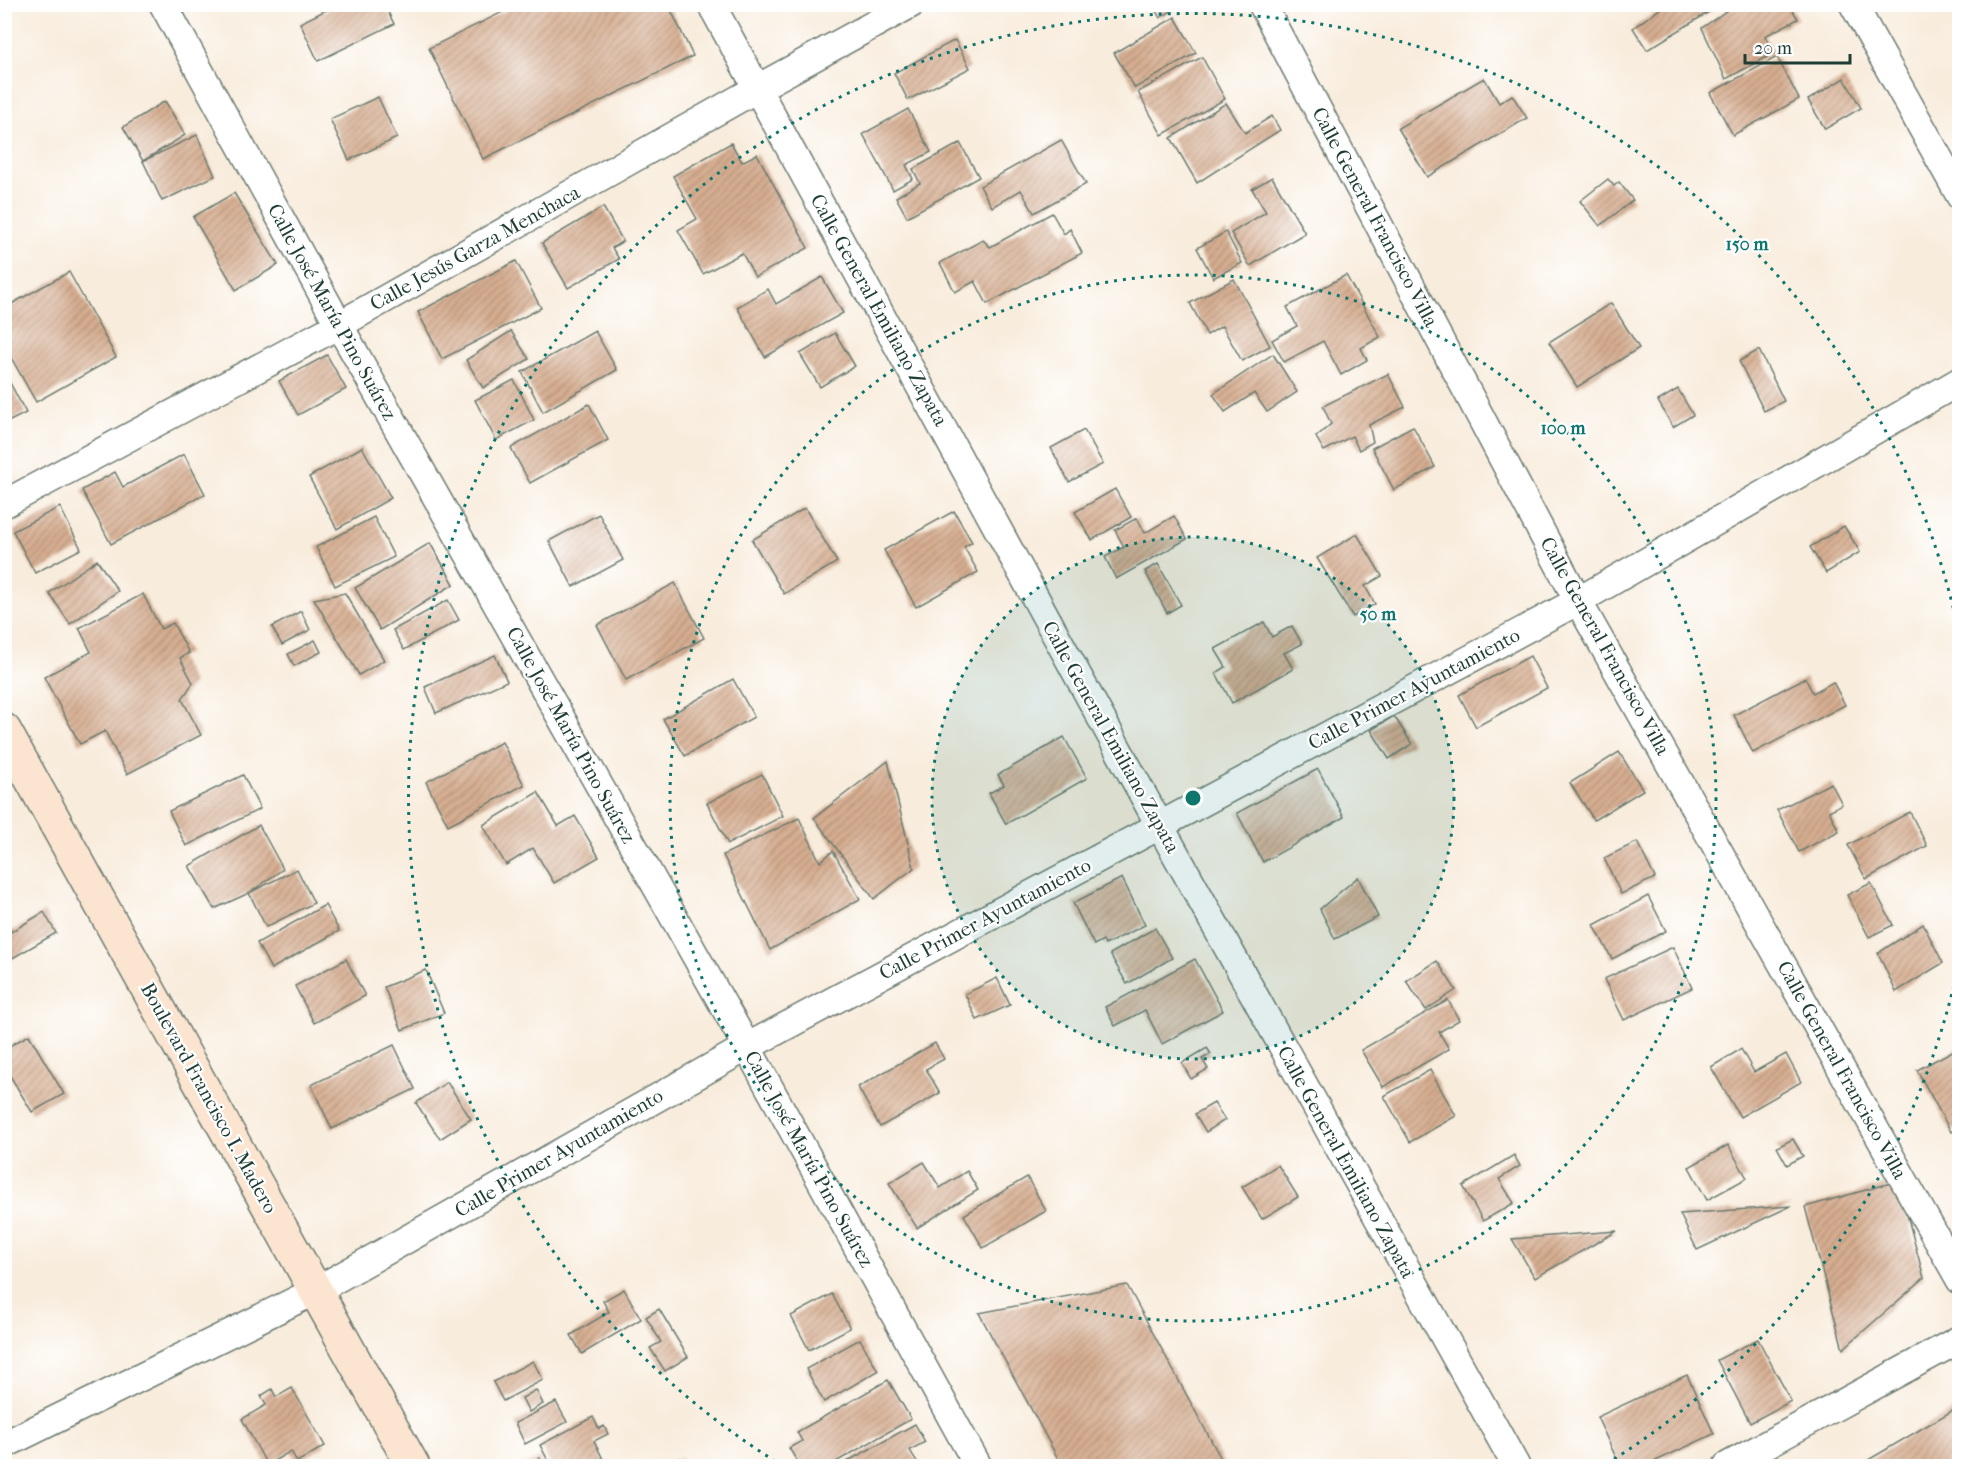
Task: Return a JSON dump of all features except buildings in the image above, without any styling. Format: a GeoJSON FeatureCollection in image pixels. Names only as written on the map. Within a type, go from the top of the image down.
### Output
{"type":"FeatureCollection","features":[{"type":"Feature","properties":{"kind":"street","name":"Calle José María Pino Suárez"},"geometry":{"type":"LineString","coordinates":[[163,4],[339,325],[747,1047],[978,1467]]}},
{"type":"Feature","properties":{"kind":"street","name":"Calle General Emiliano Zapata"},"geometry":{"type":"LineString","coordinates":[[711,4],[1160,826],[1516,1467]]}},
{"type":"Feature","properties":{"kind":"street","name":"Calle Jesús Garza Menchaca"},"geometry":{"type":"LineString","coordinates":[[4,504],[339,325],[911,4]]}},
{"type":"Feature","properties":{"kind":"street","name":"Calle General Francisco Villa"},"geometry":{"type":"LineString","coordinates":[[1263,4],[1578,601],[1959,1280]]}},
{"type":"Feature","properties":{"kind":"street"},"geometry":{"type":"LineString","coordinates":[[1854,4],[1959,196]]}},
{"type":"Feature","properties":{"kind":"street","name":"Calle Primer Ayuntamiento"},"geometry":{"type":"LineString","coordinates":[[4,1444],[317,1290],[747,1047],[1578,601],[1959,381]]}},
{"type":"Feature","properties":{"kind":"street","name":"Boulevard Francisco I. Madero"},"geometry":{"type":"LineString","coordinates":[[4,730],[317,1290],[413,1467]]}},
{"type":"Feature","properties":{"kind":"street"},"geometry":{"type":"LineString","coordinates":[[1727,1467],[1959,1339]]}}]}
